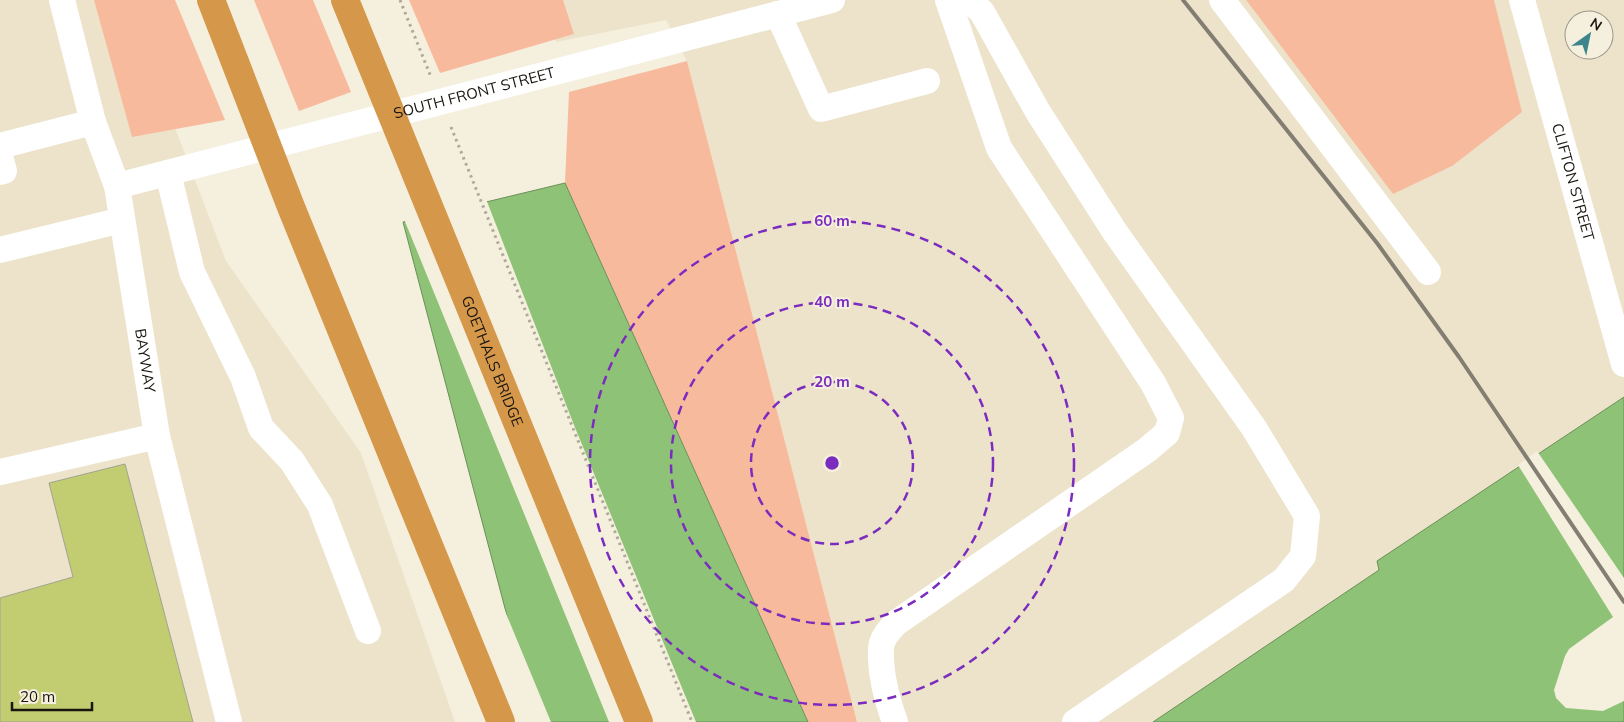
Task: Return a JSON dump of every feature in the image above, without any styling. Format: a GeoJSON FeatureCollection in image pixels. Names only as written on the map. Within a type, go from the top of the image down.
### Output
{"type":"FeatureCollection","features":[{"type":"Feature","properties":{"kind":"highway"},"geometry":{"type":"LineString","coordinates":[[211,0],[291,207],[501,722]]}},
{"type":"Feature","properties":{"kind":"highway","name":"GOETHALS BRIDGE"},"geometry":{"type":"LineString","coordinates":[[345,0],[639,722]]}},
{"type":"Feature","properties":{"kind":"street","name":"BAYWAY"},"geometry":{"type":"LineString","coordinates":[[62,0],[93,122],[117,186],[158,436],[229,722]]}},
{"type":"Feature","properties":{"kind":"street","name":"SOUTH FRONT STREET"},"geometry":{"type":"LineString","coordinates":[[117,186],[832,0]]}},
{"type":"Feature","properties":{"kind":"street"},"geometry":{"type":"LineString","coordinates":[[895,722],[886,697],[881,648],[887,633],[896,623],[1147,450],[1167,433],[1171,418],[1153,383],[999,148],[948,0]]}},
{"type":"Feature","properties":{"kind":"street"},"geometry":{"type":"LineString","coordinates":[[968,0],[982,12],[1048,128],[1115,232],[1254,428],[1307,516],[1302,556],[1284,580],[1075,722]]}},
{"type":"Feature","properties":{"kind":"street"},"geometry":{"type":"LineString","coordinates":[[1222,0],[1428,272]]}},
{"type":"Feature","properties":{"kind":"street","name":"CLIFTON STREET"},"geometry":{"type":"LineString","coordinates":[[1522,0],[1624,364]]}},
{"type":"Feature","properties":{"kind":"street"},"geometry":{"type":"LineString","coordinates":[[778,14],[821,109],[927,81]]}},
{"type":"Feature","properties":{"kind":"street"},"geometry":{"type":"LineString","coordinates":[[0,146],[93,122]]}},
{"type":"Feature","properties":{"kind":"street"},"geometry":{"type":"LineString","coordinates":[[0,156],[4,171],[0,172]]}},
{"type":"Feature","properties":{"kind":"street"},"geometry":{"type":"LineString","coordinates":[[168,173],[192,272],[243,377],[260,428],[292,461],[320,505],[368,632]]}},
{"type":"Feature","properties":{"kind":"street"},"geometry":{"type":"LineString","coordinates":[[0,250],[122,220]]}},
{"type":"Feature","properties":{"kind":"street"},"geometry":{"type":"LineString","coordinates":[[0,472],[158,436]]}},
{"type":"Feature","properties":{"kind":"path"},"geometry":{"type":"LineString","coordinates":[[400,0],[433,83]]}},
{"type":"Feature","properties":{"kind":"path"},"geometry":{"type":"LineString","coordinates":[[448,120],[692,722]]}},
{"type":"Feature","properties":{"kind":"shaded area"},"geometry":{"type":"Polygon","coordinates":[[[0,0],[126,0],[226,261],[361,453],[455,722],[0,722],[0,0]]]}},
{"type":"Feature","properties":{"kind":"shaded area"},"geometry":{"type":"Polygon","coordinates":[[[94,0],[175,0],[225,120],[132,137],[94,0]]]}},
{"type":"Feature","properties":{"kind":"shaded area"},"geometry":{"type":"Polygon","coordinates":[[[254,0],[313,0],[351,92],[299,111],[254,0]]]}},
{"type":"Feature","properties":{"kind":"shaded area"},"geometry":{"type":"Polygon","coordinates":[[[409,0],[563,0],[574,34],[440,73],[409,0]]]}},
{"type":"Feature","properties":{"kind":"shaded area"},"geometry":{"type":"Polygon","coordinates":[[[546,0],[1246,0],[1393,194],[1522,112],[1494,0],[1624,0],[1624,397],[1377,561],[1379,570],[1153,722],[857,722],[687,61],[666,20],[556,42],[546,0]]]}},
{"type":"Feature","properties":{"kind":"shaded area"},"geometry":{"type":"Polygon","coordinates":[[[1246,0],[1494,0],[1522,112],[1452,166],[1393,194],[1246,0]]]}},
{"type":"Feature","properties":{"kind":"shaded area"},"geometry":{"type":"Polygon","coordinates":[[[687,61],[857,722],[808,722],[565,183],[569,92],[687,61]]]}},
{"type":"Feature","properties":{"kind":"shaded area"},"geometry":{"type":"Polygon","coordinates":[[[565,183],[808,722],[535,722],[403,222],[565,183]]]}},
{"type":"Feature","properties":{"kind":"shaded area"},"geometry":{"type":"Polygon","coordinates":[[[1624,397],[1624,722],[1153,722],[1379,570],[1377,561],[1624,397]]]}},
{"type":"Feature","properties":{"kind":"pier"},"geometry":{"type":"Polygon","coordinates":[[[486,199],[574,425],[696,722],[609,722],[404,219],[486,199]]]}},
{"type":"Feature","properties":{"kind":"pier"},"geometry":{"type":"Polygon","coordinates":[[[1537,451],[1624,578],[1624,701],[1603,711],[1566,708],[1556,698],[1554,690],[1569,649],[1613,617],[1518,465],[1537,451]]]}},
{"type":"Feature","properties":{"kind":"pier"},"geometry":{"type":"Polygon","coordinates":[[[500,599],[551,722],[533,722],[500,599]]]}},
{"type":"Feature","properties":{"kind":"building"},"geometry":{"type":"Polygon","coordinates":[[[125,464],[193,722],[0,722],[0,598],[73,577],[49,483],[125,464]]]}},
{"type":"Feature","properties":{"kind":"railway"},"geometry":{"type":"LineString","coordinates":[[1183,0],[1377,243],[1459,357],[1624,602]]}}]}
